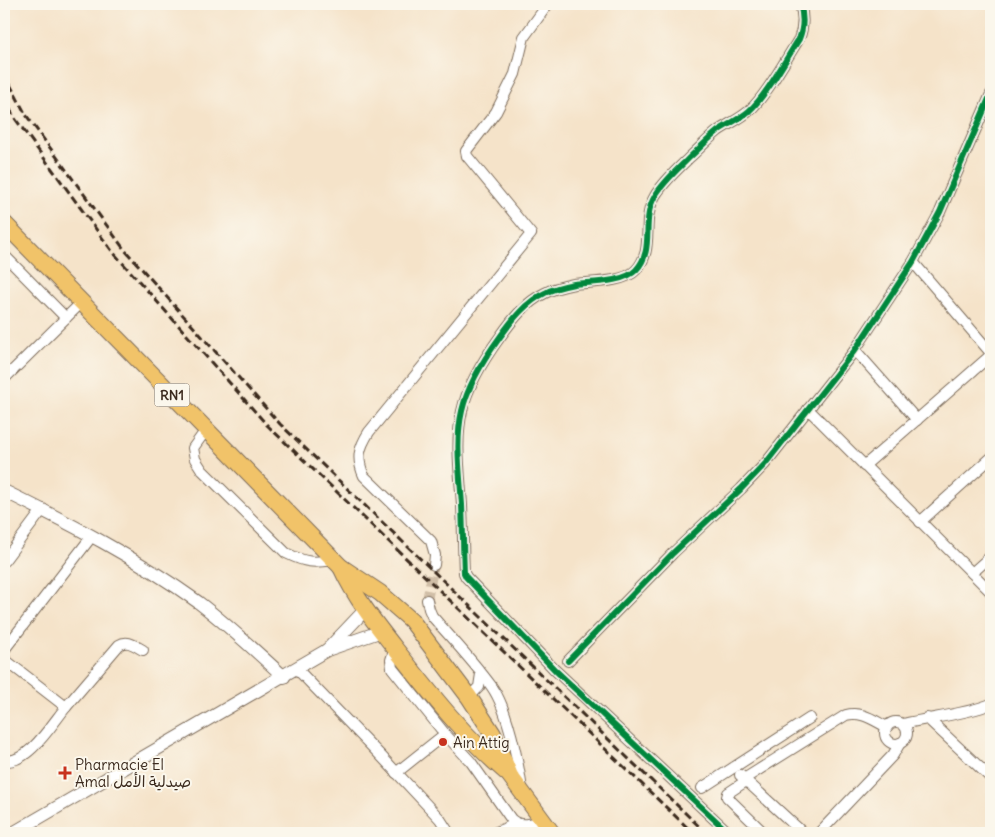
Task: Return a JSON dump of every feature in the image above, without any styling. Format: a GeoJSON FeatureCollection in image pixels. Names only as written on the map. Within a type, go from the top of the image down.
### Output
{"type":"FeatureCollection","features":[{"type":"Feature","properties":{"kind":"main road","name":"RN1"},"geometry":{"type":"LineString","coordinates":[[4,223],[337,563],[380,593],[411,620],[474,703],[493,734],[510,776]]}},
{"type":"Feature","properties":{"kind":"main road","name":"RN1"},"geometry":{"type":"LineString","coordinates":[[337,563],[366,610],[395,648],[450,729],[510,776],[548,827]]}},
{"type":"Feature","properties":{"kind":"main road"},"geometry":{"type":"LineString","coordinates":[[380,629],[379,618],[384,612],[391,609],[402,611]]}},
{"type":"Feature","properties":{"kind":"main road"},"geometry":{"type":"LineString","coordinates":[[450,729],[470,723],[476,717],[474,703]]}},
{"type":"Feature","properties":{"kind":"street"},"geometry":{"type":"LineString","coordinates":[[434,565],[435,555],[431,541],[364,476],[359,466],[360,452],[365,439],[374,426],[531,234],[467,156],[466,151],[496,112],[515,74],[524,37],[548,4]]}},
{"type":"Feature","properties":{"kind":"street"},"geometry":{"type":"LineString","coordinates":[[729,833],[555,670],[466,577],[463,563],[460,423],[462,410],[476,374],[488,354],[523,308],[542,294],[551,290],[573,284],[605,281],[626,276],[634,272],[640,265],[645,257],[647,247],[647,216],[648,208],[653,198],[667,180],[707,141],[750,110],[759,101],[799,40],[802,31],[803,13],[800,4]]}},
{"type":"Feature","properties":{"kind":"street"},"geometry":{"type":"LineString","coordinates":[[568,661],[673,553],[766,464],[855,350],[913,262],[940,212],[991,94]]}},
{"type":"Feature","properties":{"kind":"street"},"geometry":{"type":"LineString","coordinates":[[4,255],[66,318]]}},
{"type":"Feature","properties":{"kind":"street"},"geometry":{"type":"LineString","coordinates":[[864,466],[991,354],[913,262]]}},
{"type":"Feature","properties":{"kind":"street"},"geometry":{"type":"LineString","coordinates":[[4,379],[82,302]]}},
{"type":"Feature","properties":{"kind":"street"},"geometry":{"type":"LineString","coordinates":[[855,350],[917,420]]}},
{"type":"Feature","properties":{"kind":"street"},"geometry":{"type":"LineString","coordinates":[[808,409],[991,592]]}},
{"type":"Feature","properties":{"kind":"street"},"geometry":{"type":"LineString","coordinates":[[206,430],[193,448],[195,459],[202,470],[286,553],[314,563],[337,563]]}},
{"type":"Feature","properties":{"kind":"street"},"geometry":{"type":"LineString","coordinates":[[920,522],[991,458]]}},
{"type":"Feature","properties":{"kind":"street"},"geometry":{"type":"LineString","coordinates":[[4,490],[92,536],[143,566],[198,603],[284,676]]}},
{"type":"Feature","properties":{"kind":"street"},"geometry":{"type":"LineString","coordinates":[[4,561],[42,509]]}},
{"type":"Feature","properties":{"kind":"street"},"geometry":{"type":"LineString","coordinates":[[4,650],[92,536]]}},
{"type":"Feature","properties":{"kind":"street"},"geometry":{"type":"LineString","coordinates":[[972,573],[991,556]]}},
{"type":"Feature","properties":{"kind":"street"},"geometry":{"type":"LineString","coordinates":[[427,600],[432,616],[492,687],[500,704],[517,758],[522,791]]}},
{"type":"Feature","properties":{"kind":"street"},"geometry":{"type":"LineString","coordinates":[[327,650],[366,610]]}},
{"type":"Feature","properties":{"kind":"street"},"geometry":{"type":"LineString","coordinates":[[13,833],[327,650],[380,629]]}},
{"type":"Feature","properties":{"kind":"street"},"geometry":{"type":"LineString","coordinates":[[4,761],[14,761],[27,753],[119,645],[123,642],[130,643],[143,650]]}},
{"type":"Feature","properties":{"kind":"street"},"geometry":{"type":"LineString","coordinates":[[4,660],[66,707]]}},
{"type":"Feature","properties":{"kind":"street"},"geometry":{"type":"LineString","coordinates":[[297,669],[440,819],[449,833]]}},
{"type":"Feature","properties":{"kind":"street"},"geometry":{"type":"LineString","coordinates":[[474,703],[481,674]]}},
{"type":"Feature","properties":{"kind":"street"},"geometry":{"type":"LineString","coordinates":[[900,743],[892,743],[887,738],[886,730],[892,722],[903,724],[927,718],[974,711],[991,704]]}},
{"type":"Feature","properties":{"kind":"street"},"geometry":{"type":"LineString","coordinates":[[764,833],[726,797],[728,792],[846,715],[855,713],[864,715],[887,727]]}},
{"type":"Feature","properties":{"kind":"street"},"geometry":{"type":"LineString","coordinates":[[702,788],[810,718]]}},
{"type":"Feature","properties":{"kind":"street"},"geometry":{"type":"LineString","coordinates":[[927,718],[991,777]]}},
{"type":"Feature","properties":{"kind":"street"},"geometry":{"type":"LineString","coordinates":[[819,833],[893,755],[900,743],[906,738],[907,731],[903,724]]}},
{"type":"Feature","properties":{"kind":"street"},"geometry":{"type":"LineString","coordinates":[[396,773],[450,729],[471,762],[516,824]]}},
{"type":"Feature","properties":{"kind":"street"},"geometry":{"type":"LineString","coordinates":[[732,769],[803,833]]}},
{"type":"Feature","properties":{"kind":"street"},"geometry":{"type":"LineString","coordinates":[[494,833],[516,824],[548,827]]}},
{"type":"Feature","properties":{"kind":"tunnel"},"geometry":{"type":"LineString","coordinates":[[427,600],[434,565]]}},
{"type":"Feature","properties":{"kind":"railway"},"geometry":{"type":"LineString","coordinates":[[4,73],[26,115],[124,249],[280,424],[706,833]]}},
{"type":"Feature","properties":{"kind":"railway"},"geometry":{"type":"LineString","coordinates":[[4,97],[14,117],[112,251],[268,426],[693,833]]}},
{"type":"Feature","properties":{"kind":"cycle path"},"geometry":{"type":"LineString","coordinates":[[729,833],[555,670],[466,577],[464,573],[459,458],[460,422],[468,391],[477,372],[505,331],[526,306],[555,288],[615,280],[636,270],[642,262],[645,253],[649,215],[655,196],[671,175],[711,137],[745,114],[762,96],[799,39],[803,22],[800,4]]}},
{"type":"Feature","properties":{"kind":"cycle path"},"geometry":{"type":"LineString","coordinates":[[568,661],[673,553],[765,464],[855,350],[913,262],[940,212],[991,94]]}},
{"type":"Feature","properties":{"kind":"place","name":"Ain Attig"},"geometry":{"type":"Point","coordinates":[443,742]}},
{"type":"Feature","properties":{"kind":"place","name":"Pharmacie El Amal صيدلية الأمل"},"geometry":{"type":"Point","coordinates":[65,773]}}]}
